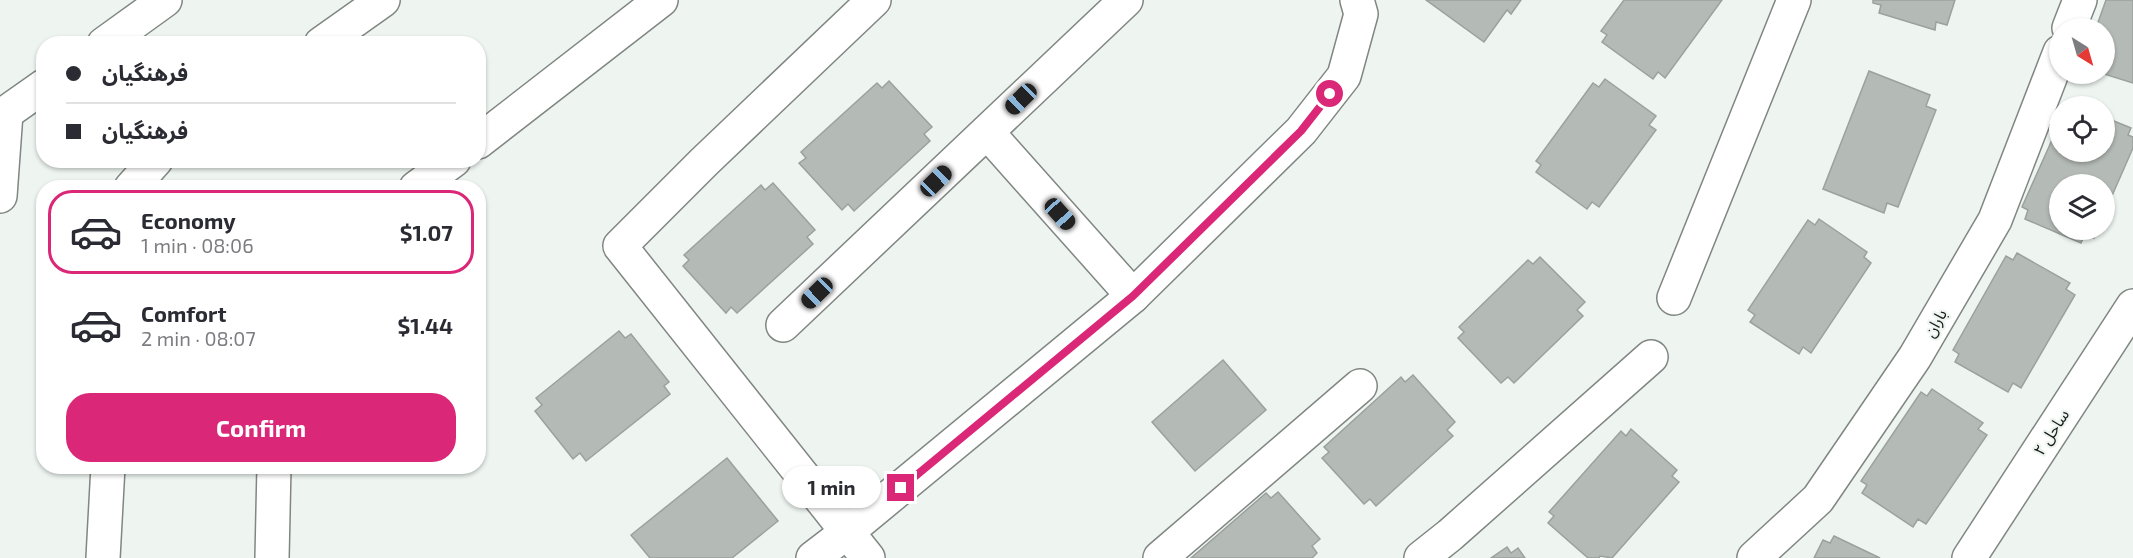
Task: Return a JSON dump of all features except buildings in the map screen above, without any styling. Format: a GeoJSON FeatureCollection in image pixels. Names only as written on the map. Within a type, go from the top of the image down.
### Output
{"type":"FeatureCollection","features":[{"type":"Feature","properties":{"kind":"street"},"geometry":{"type":"LineString","coordinates":[[115,36],[165,0]]}},
{"type":"Feature","properties":{"kind":"street"},"geometry":{"type":"LineString","coordinates":[[332,36],[383,0]]}},
{"type":"Feature","properties":{"kind":"street"},"geometry":{"type":"LineString","coordinates":[[486,136],[661,0]]}},
{"type":"Feature","properties":{"kind":"street"},"geometry":{"type":"LineString","coordinates":[[868,558],[620,246],[704,162],[874,0]]}},
{"type":"Feature","properties":{"kind":"street"},"geometry":{"type":"LineString","coordinates":[[783,325],[1126,0]]}},
{"type":"Feature","properties":{"kind":"street"},"geometry":{"type":"LineString","coordinates":[[813,558],[1133,296],[1301,131],[1344,76],[1361,14],[1357,0]]}},
{"type":"Feature","properties":{"kind":"street"},"geometry":{"type":"LineString","coordinates":[[1674,298],[1794,0]]}},
{"type":"Feature","properties":{"kind":"street"},"geometry":{"type":"LineString","coordinates":[[2073,18],[2080,0]]}},
{"type":"Feature","properties":{"kind":"street","name":"باران"},"geometry":{"type":"LineString","coordinates":[[1754,558],[1818,499],[1915,357],[1995,220],[2049,80]]}},
{"type":"Feature","properties":{"kind":"street"},"geometry":{"type":"LineString","coordinates":[[0,196],[2,111],[36,91]]}},
{"type":"Feature","properties":{"kind":"street"},"geometry":{"type":"LineString","coordinates":[[987,132],[1133,296]]}},
{"type":"Feature","properties":{"kind":"street"},"geometry":{"type":"LineString","coordinates":[[138,180],[149,168]]}},
{"type":"Feature","properties":{"kind":"street"},"geometry":{"type":"LineString","coordinates":[[427,180],[443,168]]}},
{"type":"Feature","properties":{"kind":"street","name":"ساحل ۲"},"geometry":{"type":"LineString","coordinates":[[1969,558],[2133,306]]}},
{"type":"Feature","properties":{"kind":"street"},"geometry":{"type":"LineString","coordinates":[[1421,558],[1651,357]]}},
{"type":"Feature","properties":{"kind":"street"},"geometry":{"type":"LineString","coordinates":[[1160,558],[1360,386]]}},
{"type":"Feature","properties":{"kind":"street"},"geometry":{"type":"LineString","coordinates":[[103,558],[108,474]]}},
{"type":"Feature","properties":{"kind":"street"},"geometry":{"type":"LineString","coordinates":[[272,558],[274,474]]}},
{"type":"Feature","properties":{"kind":"route"},"geometry":{"type":"LineString","coordinates":[[901,488],[1133,296],[1301,131],[1330,94]]}}]}
